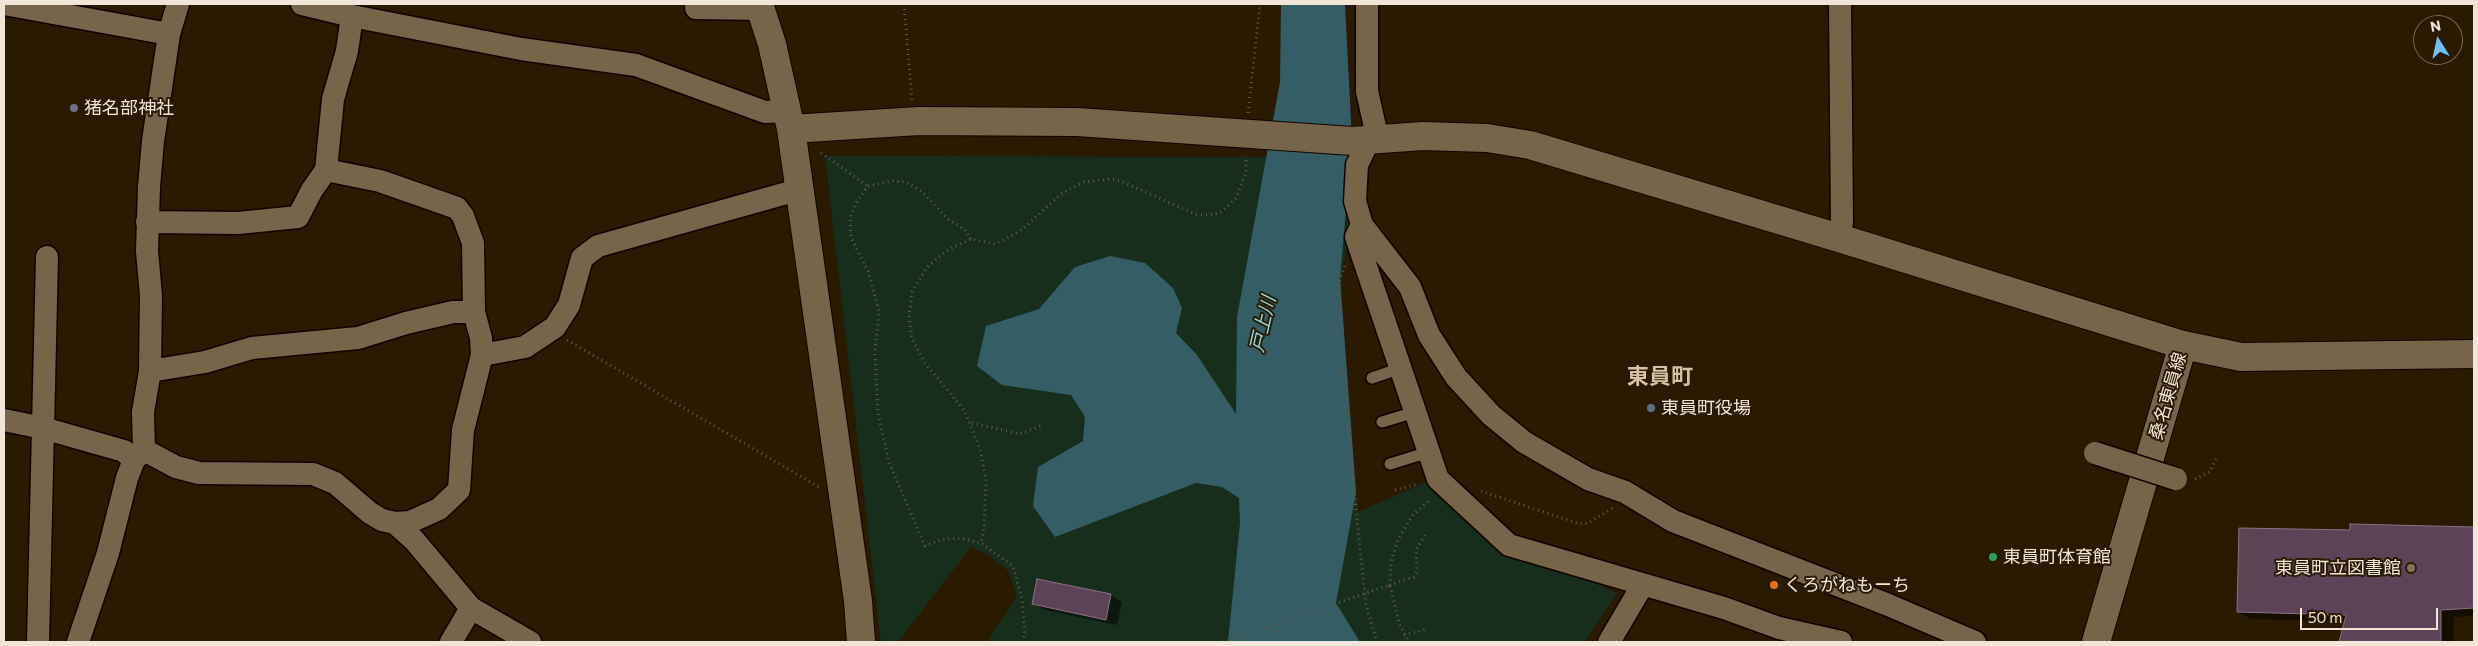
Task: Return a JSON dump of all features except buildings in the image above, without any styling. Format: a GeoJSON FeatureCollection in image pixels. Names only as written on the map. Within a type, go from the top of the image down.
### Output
{"type":"FeatureCollection","features":[{"type":"Feature","properties":{"kind":"street"},"geometry":{"type":"LineString","coordinates":[[4,4],[169,34]]}},
{"type":"Feature","properties":{"kind":"street"},"geometry":{"type":"LineString","coordinates":[[78,642],[108,552],[128,478],[139,455],[143,412],[150,371],[151,296],[147,251],[147,222],[154,140],[169,34],[178,4]]}},
{"type":"Feature","properties":{"kind":"street"},"geometry":{"type":"LineString","coordinates":[[302,4],[358,13],[520,49],[636,65],[789,120],[1077,122],[1360,141],[1423,136],[1478,138],[1530,145],[1839,238],[2183,345]]}},
{"type":"Feature","properties":{"kind":"street"},"geometry":{"type":"LineString","coordinates":[[1839,238],[1842,222],[1840,4]]}},
{"type":"Feature","properties":{"kind":"street"},"geometry":{"type":"LineString","coordinates":[[1372,5],[1367,91],[1375,127],[1360,141],[1355,201],[1359,231],[1415,412],[1438,478],[1508,545],[1642,586],[1724,608],[1779,628],[1841,642]]}},
{"type":"Feature","properties":{"kind":"street"},"geometry":{"type":"LineString","coordinates":[[696,8],[760,7],[772,44],[789,120],[801,189],[844,495],[860,619],[860,642]]}},
{"type":"Feature","properties":{"kind":"street"},"geometry":{"type":"LineString","coordinates":[[147,222],[238,223],[298,218],[312,190],[326,170],[333,99],[358,13]]}},
{"type":"Feature","properties":{"kind":"street"},"geometry":{"type":"LineString","coordinates":[[326,170],[380,181],[457,208],[463,216],[473,244],[474,312],[481,338],[482,355],[463,430],[459,490],[439,509],[410,522],[395,523]]}},
{"type":"Feature","properties":{"kind":"street"},"geometry":{"type":"LineString","coordinates":[[482,355],[525,347],[554,327],[569,304],[582,258],[598,246],[801,189]]}},
{"type":"Feature","properties":{"kind":"street"},"geometry":{"type":"LineString","coordinates":[[1359,231],[1410,287],[1430,335],[1456,377],[1491,414],[1524,442],[1588,479],[1625,492],[1673,521],[1886,604],[1975,642]]}},
{"type":"Feature","properties":{"kind":"street"},"geometry":{"type":"LineString","coordinates":[[38,642],[47,257]]}},
{"type":"Feature","properties":{"kind":"street"},"geometry":{"type":"LineString","coordinates":[[150,371],[205,362],[252,348],[358,338],[453,312],[474,312]]}},
{"type":"Feature","properties":{"kind":"street","name":"桑名東員線"},"geometry":{"type":"LineString","coordinates":[[2096,642],[2183,345],[2240,357],[2474,354]]}},
{"type":"Feature","properties":{"kind":"street"},"geometry":{"type":"LineString","coordinates":[[4,420],[43,428],[200,474],[313,474],[336,484],[370,514],[395,523],[414,540],[471,608],[530,642]]}},
{"type":"Feature","properties":{"kind":"street"},"geometry":{"type":"LineString","coordinates":[[2095,453],[2176,479]]}},
{"type":"Feature","properties":{"kind":"street"},"geometry":{"type":"LineString","coordinates":[[1609,642],[1642,586]]}},
{"type":"Feature","properties":{"kind":"street"},"geometry":{"type":"LineString","coordinates":[[451,642],[471,608]]}},
{"type":"Feature","properties":{"kind":"lane"},"geometry":{"type":"LineString","coordinates":[[1372,378],[1401,368]]}},
{"type":"Feature","properties":{"kind":"lane"},"geometry":{"type":"LineString","coordinates":[[1382,422],[1415,412]]}},
{"type":"Feature","properties":{"kind":"lane"},"geometry":{"type":"LineString","coordinates":[[1390,464],[1429,452]]}},
{"type":"Feature","properties":{"kind":"path"},"geometry":{"type":"LineString","coordinates":[[904,4],[914,121]]}},
{"type":"Feature","properties":{"kind":"path"},"geometry":{"type":"LineString","coordinates":[[981,543],[984,528],[986,480],[980,449],[971,423],[964,410],[925,362],[910,332],[909,316],[912,292],[926,267],[946,251],[971,239],[994,244],[1010,237],[1024,228],[1061,194],[1094,179],[1123,182],[1194,214],[1220,213],[1236,198],[1246,173],[1252,134],[1260,4]]}},
{"type":"Feature","properties":{"kind":"path"},"geometry":{"type":"LineString","coordinates":[[821,153],[868,186]]}},
{"type":"Feature","properties":{"kind":"path"},"geometry":{"type":"LineString","coordinates":[[971,239],[964,229],[949,220],[914,186],[892,181],[868,186],[852,212],[849,228],[851,238],[868,271],[879,311],[874,354],[880,428],[889,462],[925,546],[940,540],[961,538],[981,543],[1013,566],[1022,599],[1025,634],[1022,642]]}},
{"type":"Feature","properties":{"kind":"path"},"geometry":{"type":"LineString","coordinates":[[1359,231],[1340,278],[1337,297],[1338,339],[1366,605],[1377,642]]}},
{"type":"Feature","properties":{"kind":"path"},"geometry":{"type":"LineString","coordinates":[[554,327],[568,341],[829,493],[844,495]]}},
{"type":"Feature","properties":{"kind":"path"},"geometry":{"type":"LineString","coordinates":[[971,423],[1020,434],[1043,425]]}},
{"type":"Feature","properties":{"kind":"path"},"geometry":{"type":"LineString","coordinates":[[2176,479],[2198,479],[2210,472],[2217,456]]}},
{"type":"Feature","properties":{"kind":"path"},"geometry":{"type":"LineString","coordinates":[[1395,490],[1420,483]]}},
{"type":"Feature","properties":{"kind":"path"},"geometry":{"type":"LineString","coordinates":[[1222,642],[1414,577],[1417,571],[1416,550],[1426,535]]}},
{"type":"Feature","properties":{"kind":"path"},"geometry":{"type":"LineString","coordinates":[[1390,585],[1395,611],[1404,635],[1409,642]]}},
{"type":"Feature","properties":{"kind":"path"},"geometry":{"type":"LineString","coordinates":[[1404,635],[1428,629]]}},
{"type":"Feature","properties":{"kind":"green space"},"geometry":{"type":"Polygon","coordinates":[[[825,156],[1285,157],[1357,165],[1337,314],[1358,512],[1429,481],[1509,545],[1617,593],[1585,642],[987,642],[1015,600],[1016,593],[1008,571],[989,555],[971,547],[898,642],[881,642],[825,156]]]}},
{"type":"Feature","properties":{"kind":"water","name":"戸上川"},"geometry":{"type":"Polygon","coordinates":[[[1281,4],[1345,4],[1352,141],[1340,278],[1356,492],[1336,603],[1360,642],[1228,642],[1240,523],[1239,498],[1222,487],[1196,483],[1055,537],[1033,506],[1038,467],[1083,441],[1085,417],[1071,395],[1002,385],[977,366],[986,326],[1039,309],[1075,267],[1110,256],[1145,263],[1173,288],[1182,308],[1176,333],[1197,355],[1236,414],[1237,317],[1280,82],[1281,4]]]}},
{"type":"Feature","properties":{"kind":"place","name":"猪名部神社"},"geometry":{"type":"Point","coordinates":[74,108]}},
{"type":"Feature","properties":{"kind":"place","name":"東員町役場"},"geometry":{"type":"Point","coordinates":[1651,408]}},
{"type":"Feature","properties":{"kind":"place","name":"東員町体育館"},"geometry":{"type":"Point","coordinates":[1993,557]}},
{"type":"Feature","properties":{"kind":"place","name":"東員町立図書館"},"geometry":{"type":"Point","coordinates":[2411,568]}},
{"type":"Feature","properties":{"kind":"place","name":"くろがねもーち"},"geometry":{"type":"Point","coordinates":[1774,585]}},
{"type":"Feature","properties":{"kind":"district","name":"東員町"},"geometry":{"type":"Point","coordinates":[1660,377]}}]}
